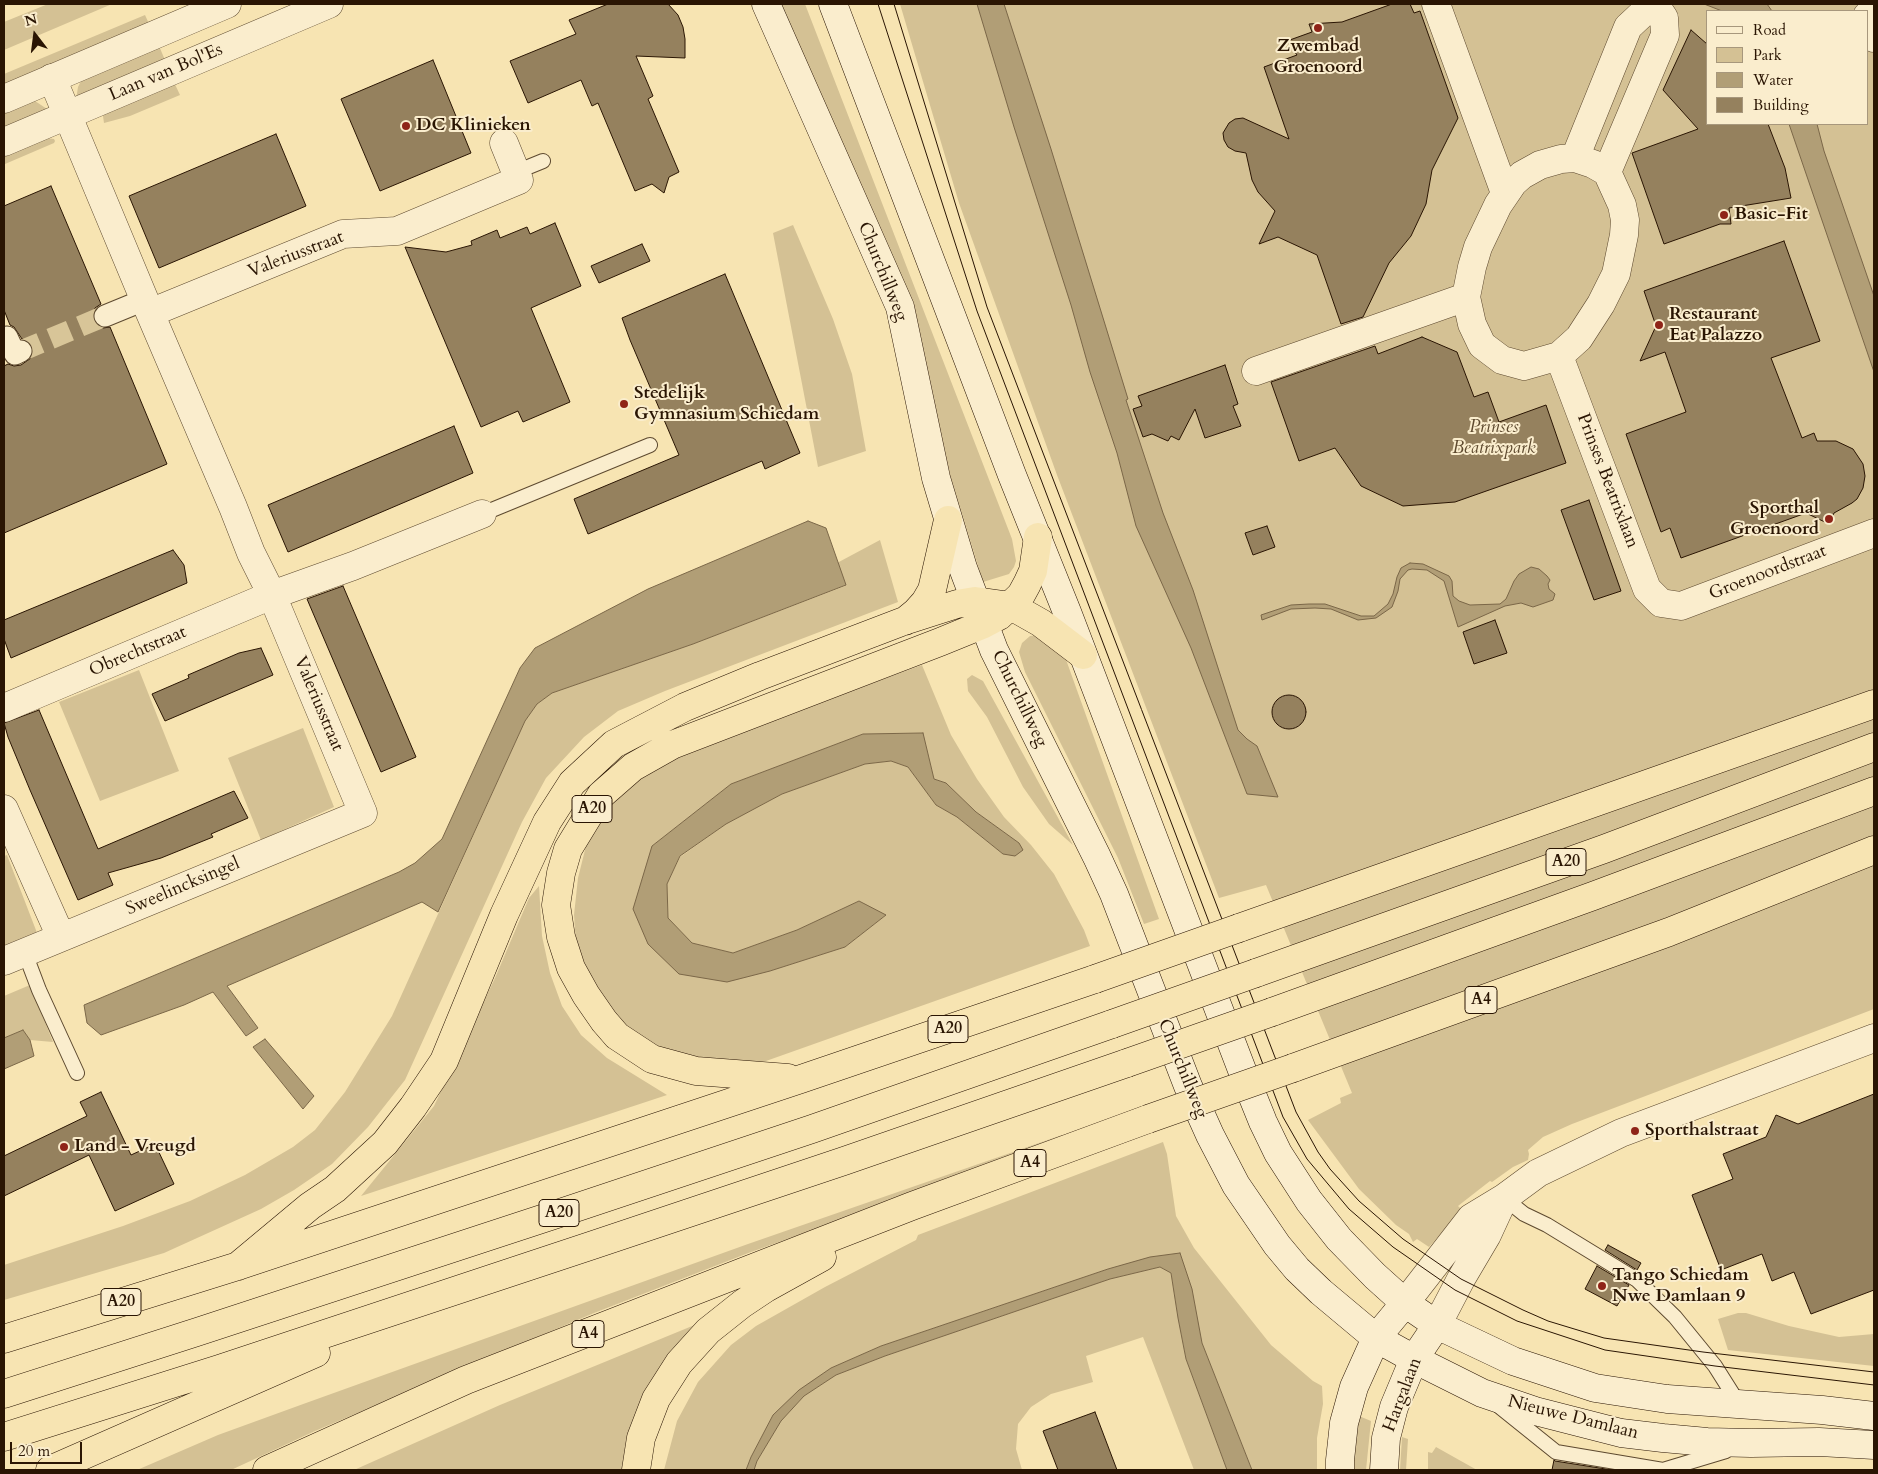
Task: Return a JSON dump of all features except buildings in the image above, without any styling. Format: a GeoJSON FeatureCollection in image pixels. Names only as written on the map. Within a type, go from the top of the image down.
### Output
{"type":"FeatureCollection","features":[{"type":"Feature","properties":{"kind":"highway"},"geometry":{"type":"LineString","coordinates":[[904,621],[921,607],[932,590],[948,520]]}},
{"type":"Feature","properties":{"kind":"highway"},"geometry":{"type":"LineString","coordinates":[[980,613],[1010,606],[1021,595],[1034,571],[1038,537]]}},
{"type":"Feature","properties":{"kind":"highway","name":"A20"},"geometry":{"type":"LineString","coordinates":[[238,1266],[310,1206],[335,1190],[385,1143],[413,1107],[444,1061],[504,914],[547,822],[572,784],[614,744],[685,707],[904,621],[957,604],[980,613]]}},
{"type":"Feature","properties":{"kind":"highway"},"geometry":{"type":"LineString","coordinates":[[1010,606],[1041,623],[1082,655]]}},
{"type":"Feature","properties":{"kind":"highway","name":"A20"},"geometry":{"type":"LineString","coordinates":[[801,1079],[696,1071],[652,1058],[617,1036],[586,995],[571,968],[561,937],[556,904],[561,873],[568,849],[601,796],[633,767],[672,745],[980,613]]}},
{"type":"Feature","properties":{"kind":"highway","name":"A20"},"geometry":{"type":"LineString","coordinates":[[4,1339],[238,1266],[801,1079],[1095,979],[1874,704]]}},
{"type":"Feature","properties":{"kind":"highway","name":"A20"},"geometry":{"type":"LineString","coordinates":[[4,1394],[566,1211],[812,1128],[1112,1024],[1604,849],[1874,747]]}},
{"type":"Feature","properties":{"kind":"highway","name":"A20"},"geometry":{"type":"LineString","coordinates":[[4,1437],[476,1284],[844,1161],[1272,1012],[1593,896],[1874,791]]}},
{"type":"Feature","properties":{"kind":"highway","name":"A4"},"geometry":{"type":"LineString","coordinates":[[267,1470],[466,1380],[912,1206],[1669,932],[1874,850]]}},
{"type":"Feature","properties":{"kind":"highway","name":"A4"},"geometry":{"type":"LineString","coordinates":[[636,1470],[641,1438],[656,1399],[680,1363],[708,1331],[766,1288],[912,1206]]}},
{"type":"Feature","properties":{"kind":"highway"},"geometry":{"type":"LineString","coordinates":[[50,1470],[476,1284]]}},
{"type":"Feature","properties":{"kind":"street"},"geometry":{"type":"LineString","coordinates":[[4,98],[227,4]]}},
{"type":"Feature","properties":{"kind":"street","name":"Laan van Bol'Es"},"geometry":{"type":"LineString","coordinates":[[4,142],[294,11],[329,4]]}},
{"type":"Feature","properties":{"kind":"street","name":"Churchillweg"},"geometry":{"type":"LineString","coordinates":[[766,4],[900,307],[936,478],[948,520],[994,650],[1106,875],[1188,1086],[1210,1135],[1226,1166],[1263,1226],[1297,1269],[1321,1292],[1376,1338]]}},
{"type":"Feature","properties":{"kind":"street"},"geometry":{"type":"LineString","coordinates":[[833,4],[1008,465],[1038,537],[1263,1122],[1278,1154],[1308,1201],[1339,1239],[1375,1276],[1406,1303]]}},
{"type":"Feature","properties":{"kind":"street"},"geometry":{"type":"LineString","coordinates":[[1436,4],[1505,193]]}},
{"type":"Feature","properties":{"kind":"street"},"geometry":{"type":"LineString","coordinates":[[1575,158],[1628,28],[1643,13],[1659,6],[1664,18],[1664,35],[1607,172]]}},
{"type":"Feature","properties":{"kind":"street"},"geometry":{"type":"LineString","coordinates":[[1868,19],[1874,38]]}},
{"type":"Feature","properties":{"kind":"street","name":"Valeriusstraat"},"geometry":{"type":"LineString","coordinates":[[52,78],[251,553],[272,595],[364,813]]}},
{"type":"Feature","properties":{"kind":"street"},"geometry":{"type":"LineString","coordinates":[[504,143],[516,172]]}},
{"type":"Feature","properties":{"kind":"street"},"geometry":{"type":"LineString","coordinates":[[1575,158],[1593,164],[1607,172],[1622,205],[1625,220],[1622,252],[1616,274],[1601,304],[1578,338],[1559,356],[1524,366],[1502,360],[1482,345],[1472,324],[1466,297],[1467,286],[1478,247],[1491,217],[1505,193],[1522,176],[1540,165],[1561,159],[1575,158]]}},
{"type":"Feature","properties":{"kind":"street","name":"Valeriusstraat"},"geometry":{"type":"LineString","coordinates":[[147,306],[343,234],[396,231],[519,180],[516,172]]}},
{"type":"Feature","properties":{"kind":"street"},"geometry":{"type":"LineString","coordinates":[[1256,371],[1466,297]]}},
{"type":"Feature","properties":{"kind":"street"},"geometry":{"type":"LineString","coordinates":[[105,316],[147,306]]}},
{"type":"Feature","properties":{"kind":"street","name":"Prinses Beatrixlaan"},"geometry":{"type":"LineString","coordinates":[[1559,356],[1647,588],[1661,603]]}},
{"type":"Feature","properties":{"kind":"street"},"geometry":{"type":"LineString","coordinates":[[272,595],[353,566],[482,514]]}},
{"type":"Feature","properties":{"kind":"street","name":"Groenoordstraat"},"geometry":{"type":"LineString","coordinates":[[1661,603],[1681,606],[1874,533]]}},
{"type":"Feature","properties":{"kind":"street","name":"Obrechtstraat"},"geometry":{"type":"LineString","coordinates":[[4,708],[272,595]]}},
{"type":"Feature","properties":{"kind":"street"},"geometry":{"type":"LineString","coordinates":[[4,809],[62,938]]}},
{"type":"Feature","properties":{"kind":"street","name":"Sweelincksingel"},"geometry":{"type":"LineString","coordinates":[[14,957],[364,813]]}},
{"type":"Feature","properties":{"kind":"street"},"geometry":{"type":"LineString","coordinates":[[1340,1470],[1344,1423],[1354,1387],[1376,1338],[1406,1303],[1471,1218],[1504,1198],[1538,1173],[1621,1132],[1874,1038]]}},
{"type":"Feature","properties":{"kind":"street"},"geometry":{"type":"LineString","coordinates":[[1437,1325],[1487,1235],[1504,1198]]}},
{"type":"Feature","properties":{"kind":"street","name":"Nieuwe Damlaan"},"geometry":{"type":"LineString","coordinates":[[1406,1303],[1437,1325],[1513,1361],[1595,1388],[1667,1400],[1822,1410],[1874,1416]]}},
{"type":"Feature","properties":{"kind":"street","name":"Hargalaan"},"geometry":{"type":"LineString","coordinates":[[1384,1470],[1386,1438],[1394,1407],[1414,1360],[1437,1325]]}},
{"type":"Feature","properties":{"kind":"street","name":"Nieuwe Damlaan"},"geometry":{"type":"LineString","coordinates":[[1376,1338],[1414,1360],[1482,1393],[1535,1411],[1621,1433],[1707,1442],[1874,1444]]}},
{"type":"Feature","properties":{"kind":"lane"},"geometry":{"type":"LineString","coordinates":[[516,172],[543,161]]}},
{"type":"Feature","properties":{"kind":"lane"},"geometry":{"type":"LineString","coordinates":[[482,514],[650,445]]}},
{"type":"Feature","properties":{"kind":"lane"},"geometry":{"type":"LineString","coordinates":[[14,957],[39,990],[77,1073]]}},
{"type":"Feature","properties":{"kind":"lane"},"geometry":{"type":"LineString","coordinates":[[1504,1198],[1524,1214],[1547,1225],[1637,1280],[1675,1317],[1715,1366],[1740,1405]]}},
{"type":"Feature","properties":{"kind":"green space"},"geometry":{"type":"Polygon","coordinates":[[[48,4],[112,4],[4,50],[4,22],[48,4]]]}},
{"type":"Feature","properties":{"kind":"green space"},"geometry":{"type":"Polygon","coordinates":[[[780,4],[805,4],[1012,539],[1016,561],[1009,574],[983,582],[947,464],[917,323],[780,4]]]}},
{"type":"Feature","properties":{"kind":"green space","name":"Prinses Beatrixpark"},"geometry":{"type":"Polygon","coordinates":[[[900,4],[1874,4],[1874,1009],[1572,1124],[1543,1137],[1528,1150],[1528,1160],[1513,1167],[1492,1182],[1490,1181],[1458,1206],[1462,1210],[1429,1247],[1417,1239],[1413,1242],[1409,1234],[1396,1225],[1359,1189],[1308,1120],[1341,1103],[1340,1098],[1352,1093],[1266,885],[1219,898],[1057,475],[959,203],[900,4]]]}},
{"type":"Feature","properties":{"kind":"green space"},"geometry":{"type":"Polygon","coordinates":[[[145,15],[151,28],[4,91],[4,74],[145,15]]]}},
{"type":"Feature","properties":{"kind":"green space"},"geometry":{"type":"Polygon","coordinates":[[[157,41],[167,65],[76,100],[78,87],[83,77],[157,41]]]}},
{"type":"Feature","properties":{"kind":"green space"},"geometry":{"type":"Polygon","coordinates":[[[172,78],[180,95],[130,116],[104,123],[103,116],[113,102],[172,78]]]}},
{"type":"Feature","properties":{"kind":"green space"},"geometry":{"type":"Polygon","coordinates":[[[35,101],[50,111],[4,133],[4,105],[35,101]]]}},
{"type":"Feature","properties":{"kind":"green space"},"geometry":{"type":"Polygon","coordinates":[[[39,137],[54,139],[55,141],[5,164],[4,149],[39,137]]]}},
{"type":"Feature","properties":{"kind":"green space"},"geometry":{"type":"Polygon","coordinates":[[[793,225],[833,319],[852,374],[866,451],[818,467],[773,233],[793,225]]]}},
{"type":"Feature","properties":{"kind":"green space"},"geometry":{"type":"Polygon","coordinates":[[[880,540],[898,602],[665,691],[618,711],[584,737],[546,778],[522,822],[405,1080],[368,1127],[332,1164],[294,1190],[261,1209],[164,1253],[4,1300],[4,1265],[123,1226],[190,1201],[245,1175],[293,1147],[315,1130],[345,1092],[392,1016],[525,721],[537,704],[552,693],[693,644],[845,586],[837,563],[880,540]]]}},
{"type":"Feature","properties":{"kind":"green space"},"geometry":{"type":"Polygon","coordinates":[[[1042,634],[1064,654],[1159,919],[1144,924],[1118,858],[1025,672],[1019,652],[1022,643],[1030,636],[1042,634]]]}},
{"type":"Feature","properties":{"kind":"green space"},"geometry":{"type":"Polygon","coordinates":[[[922,665],[951,735],[977,779],[1004,817],[1031,845],[1054,874],[1084,930],[1090,946],[766,1061],[721,1064],[686,1061],[633,1035],[599,998],[576,944],[574,915],[578,878],[587,842],[602,816],[625,790],[659,766],[703,745],[922,665]],[[922,733],[863,734],[731,784],[652,846],[648,944],[770,971],[845,947],[885,916],[859,901],[797,930],[733,953],[692,943],[668,918],[667,884],[680,857],[726,824],[782,794],[865,764],[891,761],[908,767],[936,805],[957,817],[1003,854],[1019,843],[976,812],[946,783],[934,779],[922,733]]]}},
{"type":"Feature","properties":{"kind":"green space"},"geometry":{"type":"Polygon","coordinates":[[[139,670],[179,771],[100,801],[59,702],[139,670]]]}},
{"type":"Feature","properties":{"kind":"green space"},"geometry":{"type":"Polygon","coordinates":[[[972,675],[983,681],[1073,845],[1049,824],[1023,787],[987,717],[968,691],[967,679],[972,675]]]}},
{"type":"Feature","properties":{"kind":"green space"},"geometry":{"type":"Polygon","coordinates":[[[303,728],[334,807],[261,840],[228,758],[303,728]]]}},
{"type":"Feature","properties":{"kind":"green space"},"geometry":{"type":"Polygon","coordinates":[[[7,855],[39,938],[4,952],[4,856],[7,855]]]}},
{"type":"Feature","properties":{"kind":"green space"},"geometry":{"type":"Polygon","coordinates":[[[539,886],[542,936],[550,973],[562,1006],[581,1035],[607,1058],[667,1095],[361,1196],[434,1106],[495,978],[529,898],[539,886]]]}},
{"type":"Feature","properties":{"kind":"green space"},"geometry":{"type":"Polygon","coordinates":[[[30,985],[53,1042],[30,1040],[23,1030],[4,1038],[4,996],[30,985]]]}},
{"type":"Feature","properties":{"kind":"green space"},"geometry":{"type":"Polygon","coordinates":[[[1062,1135],[1064,1140],[751,1252],[594,1313],[315,1431],[231,1470],[137,1470],[218,1435],[306,1403],[748,1244],[1062,1135]]]}},
{"type":"Feature","properties":{"kind":"green space"},"geometry":{"type":"Polygon","coordinates":[[[1163,1142],[1167,1154],[1176,1216],[1194,1248],[1271,1345],[1313,1381],[1322,1386],[1323,1404],[1317,1438],[1317,1470],[1252,1470],[1202,1343],[1180,1254],[1108,1269],[881,1346],[831,1368],[773,1415],[746,1470],[664,1470],[677,1421],[698,1382],[731,1345],[756,1326],[825,1287],[916,1240],[918,1235],[1163,1142]]]}},
{"type":"Feature","properties":{"kind":"green space"},"geometry":{"type":"Polygon","coordinates":[[[1160,1267],[1171,1273],[1186,1359],[1227,1470],[1194,1470],[1143,1337],[1086,1356],[1093,1382],[1051,1394],[1031,1407],[1018,1424],[1016,1449],[1022,1470],[754,1470],[757,1461],[781,1421],[804,1396],[836,1375],[885,1356],[1110,1279],[1160,1267]]]}},
{"type":"Feature","properties":{"kind":"green space"},"geometry":{"type":"Polygon","coordinates":[[[1738,1313],[1746,1313],[1789,1326],[1839,1337],[1874,1334],[1874,1366],[1728,1350],[1718,1319],[1738,1313]]]}},
{"type":"Feature","properties":{"kind":"green space"},"geometry":{"type":"Polygon","coordinates":[[[697,1324],[669,1354],[651,1388],[624,1470],[354,1470],[500,1405],[697,1324]]]}},
{"type":"Feature","properties":{"kind":"green space"},"geometry":{"type":"Polygon","coordinates":[[[1359,1416],[1371,1421],[1366,1470],[1352,1470],[1355,1434],[1359,1416]]]}},
{"type":"Feature","properties":{"kind":"green space"},"geometry":{"type":"Polygon","coordinates":[[[1402,1437],[1408,1439],[1406,1470],[1400,1470],[1402,1437]]]}},
{"type":"Feature","properties":{"kind":"green space"},"geometry":{"type":"Polygon","coordinates":[[[1436,1447],[1477,1470],[1428,1470],[1428,1452],[1432,1453],[1436,1447]]]}},
{"type":"Feature","properties":{"kind":"water"},"geometry":{"type":"Polygon","coordinates":[[[977,4],[1004,4],[1051,149],[1128,399],[1126,400],[1163,513],[1193,590],[1238,730],[1257,746],[1278,797],[1247,794],[1191,648],[1136,526],[1117,453],[1090,372],[1071,305],[977,4]]]}},
{"type":"Feature","properties":{"kind":"water"},"geometry":{"type":"Polygon","coordinates":[[[1704,4],[1767,4],[1771,10],[1719,10],[1704,4]]]}},
{"type":"Feature","properties":{"kind":"water"},"geometry":{"type":"Polygon","coordinates":[[[1789,125],[1817,125],[1824,151],[1874,296],[1874,372],[1789,125]]]}},
{"type":"Feature","properties":{"kind":"water"},"geometry":{"type":"Polygon","coordinates":[[[808,521],[826,528],[846,585],[693,644],[552,693],[537,704],[525,721],[438,912],[422,902],[227,986],[258,1028],[246,1036],[213,992],[184,1005],[101,1035],[87,1023],[84,1005],[399,872],[415,863],[442,839],[520,668],[535,648],[648,589],[808,521]]]}},
{"type":"Feature","properties":{"kind":"water"},"geometry":{"type":"Polygon","coordinates":[[[1410,563],[1423,564],[1449,576],[1452,581],[1453,596],[1459,601],[1470,605],[1500,604],[1506,599],[1519,574],[1531,567],[1539,569],[1547,576],[1550,580],[1548,584],[1549,589],[1555,594],[1553,600],[1533,607],[1521,603],[1505,606],[1458,627],[1444,581],[1427,570],[1412,569],[1408,570],[1400,579],[1392,607],[1376,618],[1358,620],[1331,609],[1315,608],[1291,609],[1262,620],[1261,615],[1291,605],[1309,604],[1325,604],[1361,616],[1374,616],[1388,604],[1401,568],[1410,563]]]}},
{"type":"Feature","properties":{"kind":"water"},"geometry":{"type":"Polygon","coordinates":[[[923,733],[934,779],[946,783],[976,812],[1019,843],[1023,850],[1015,856],[1003,854],[957,817],[936,805],[908,767],[891,761],[865,764],[782,794],[726,824],[680,856],[667,884],[668,918],[692,943],[733,953],[797,930],[859,901],[886,915],[845,947],[770,971],[727,982],[679,974],[648,944],[633,909],[652,846],[731,784],[863,734],[923,733]]]}},
{"type":"Feature","properties":{"kind":"water"},"geometry":{"type":"Polygon","coordinates":[[[23,1030],[30,1040],[34,1056],[4,1069],[4,1038],[23,1030]]]}},
{"type":"Feature","properties":{"kind":"water"},"geometry":{"type":"Polygon","coordinates":[[[265,1039],[314,1096],[303,1109],[253,1047],[265,1039]]]}},
{"type":"Feature","properties":{"kind":"water"},"geometry":{"type":"Polygon","coordinates":[[[1180,1253],[1192,1289],[1202,1343],[1252,1470],[1227,1470],[1186,1359],[1171,1273],[1160,1267],[1110,1279],[885,1356],[836,1375],[804,1396],[781,1421],[757,1461],[754,1470],[746,1470],[773,1415],[799,1390],[831,1368],[881,1346],[1108,1269],[1150,1257],[1180,1253]]]}},
{"type":"Feature","properties":{"kind":"tunnel"},"geometry":{"type":"LineString","coordinates":[[21,351],[105,316]]}},
{"type":"Feature","properties":{"kind":"tram line"},"geometry":{"type":"LineString","coordinates":[[878,4],[977,311],[1283,1117],[1307,1159],[1349,1209],[1393,1247],[1455,1290],[1517,1321],[1605,1350],[1715,1366],[1874,1385]]}},
{"type":"Feature","properties":{"kind":"tram line"},"geometry":{"type":"LineString","coordinates":[[894,4],[987,307],[1296,1112],[1318,1152],[1330,1169],[1359,1201],[1403,1239],[1461,1279],[1548,1321],[1604,1338],[1703,1352],[1874,1372]]}},
{"type":"Feature","properties":{"kind":"place","name":"Zwembad Groenoord"},"geometry":{"type":"Point","coordinates":[1318,28]}},
{"type":"Feature","properties":{"kind":"place","name":"DC Klinieken"},"geometry":{"type":"Point","coordinates":[406,126]}},
{"type":"Feature","properties":{"kind":"place","name":"Basic-Fit"},"geometry":{"type":"Point","coordinates":[1724,215]}},
{"type":"Feature","properties":{"kind":"place","name":"Restaurant Eat Palazzo"},"geometry":{"type":"Point","coordinates":[1659,325]}},
{"type":"Feature","properties":{"kind":"place","name":"Stedelijk Gymnasium Schiedam"},"geometry":{"type":"Point","coordinates":[624,404]}},
{"type":"Feature","properties":{"kind":"place","name":"Sporthal Groenoord"},"geometry":{"type":"Point","coordinates":[1829,519]}},
{"type":"Feature","properties":{"kind":"place","name":"Sporthalstraat"},"geometry":{"type":"Point","coordinates":[1635,1131]}},
{"type":"Feature","properties":{"kind":"place","name":"Land - Vreugd"},"geometry":{"type":"Point","coordinates":[64,1147]}},
{"type":"Feature","properties":{"kind":"place","name":"Tango Schiedam Nwe Damlaan 9"},"geometry":{"type":"Point","coordinates":[1602,1286]}}]}
